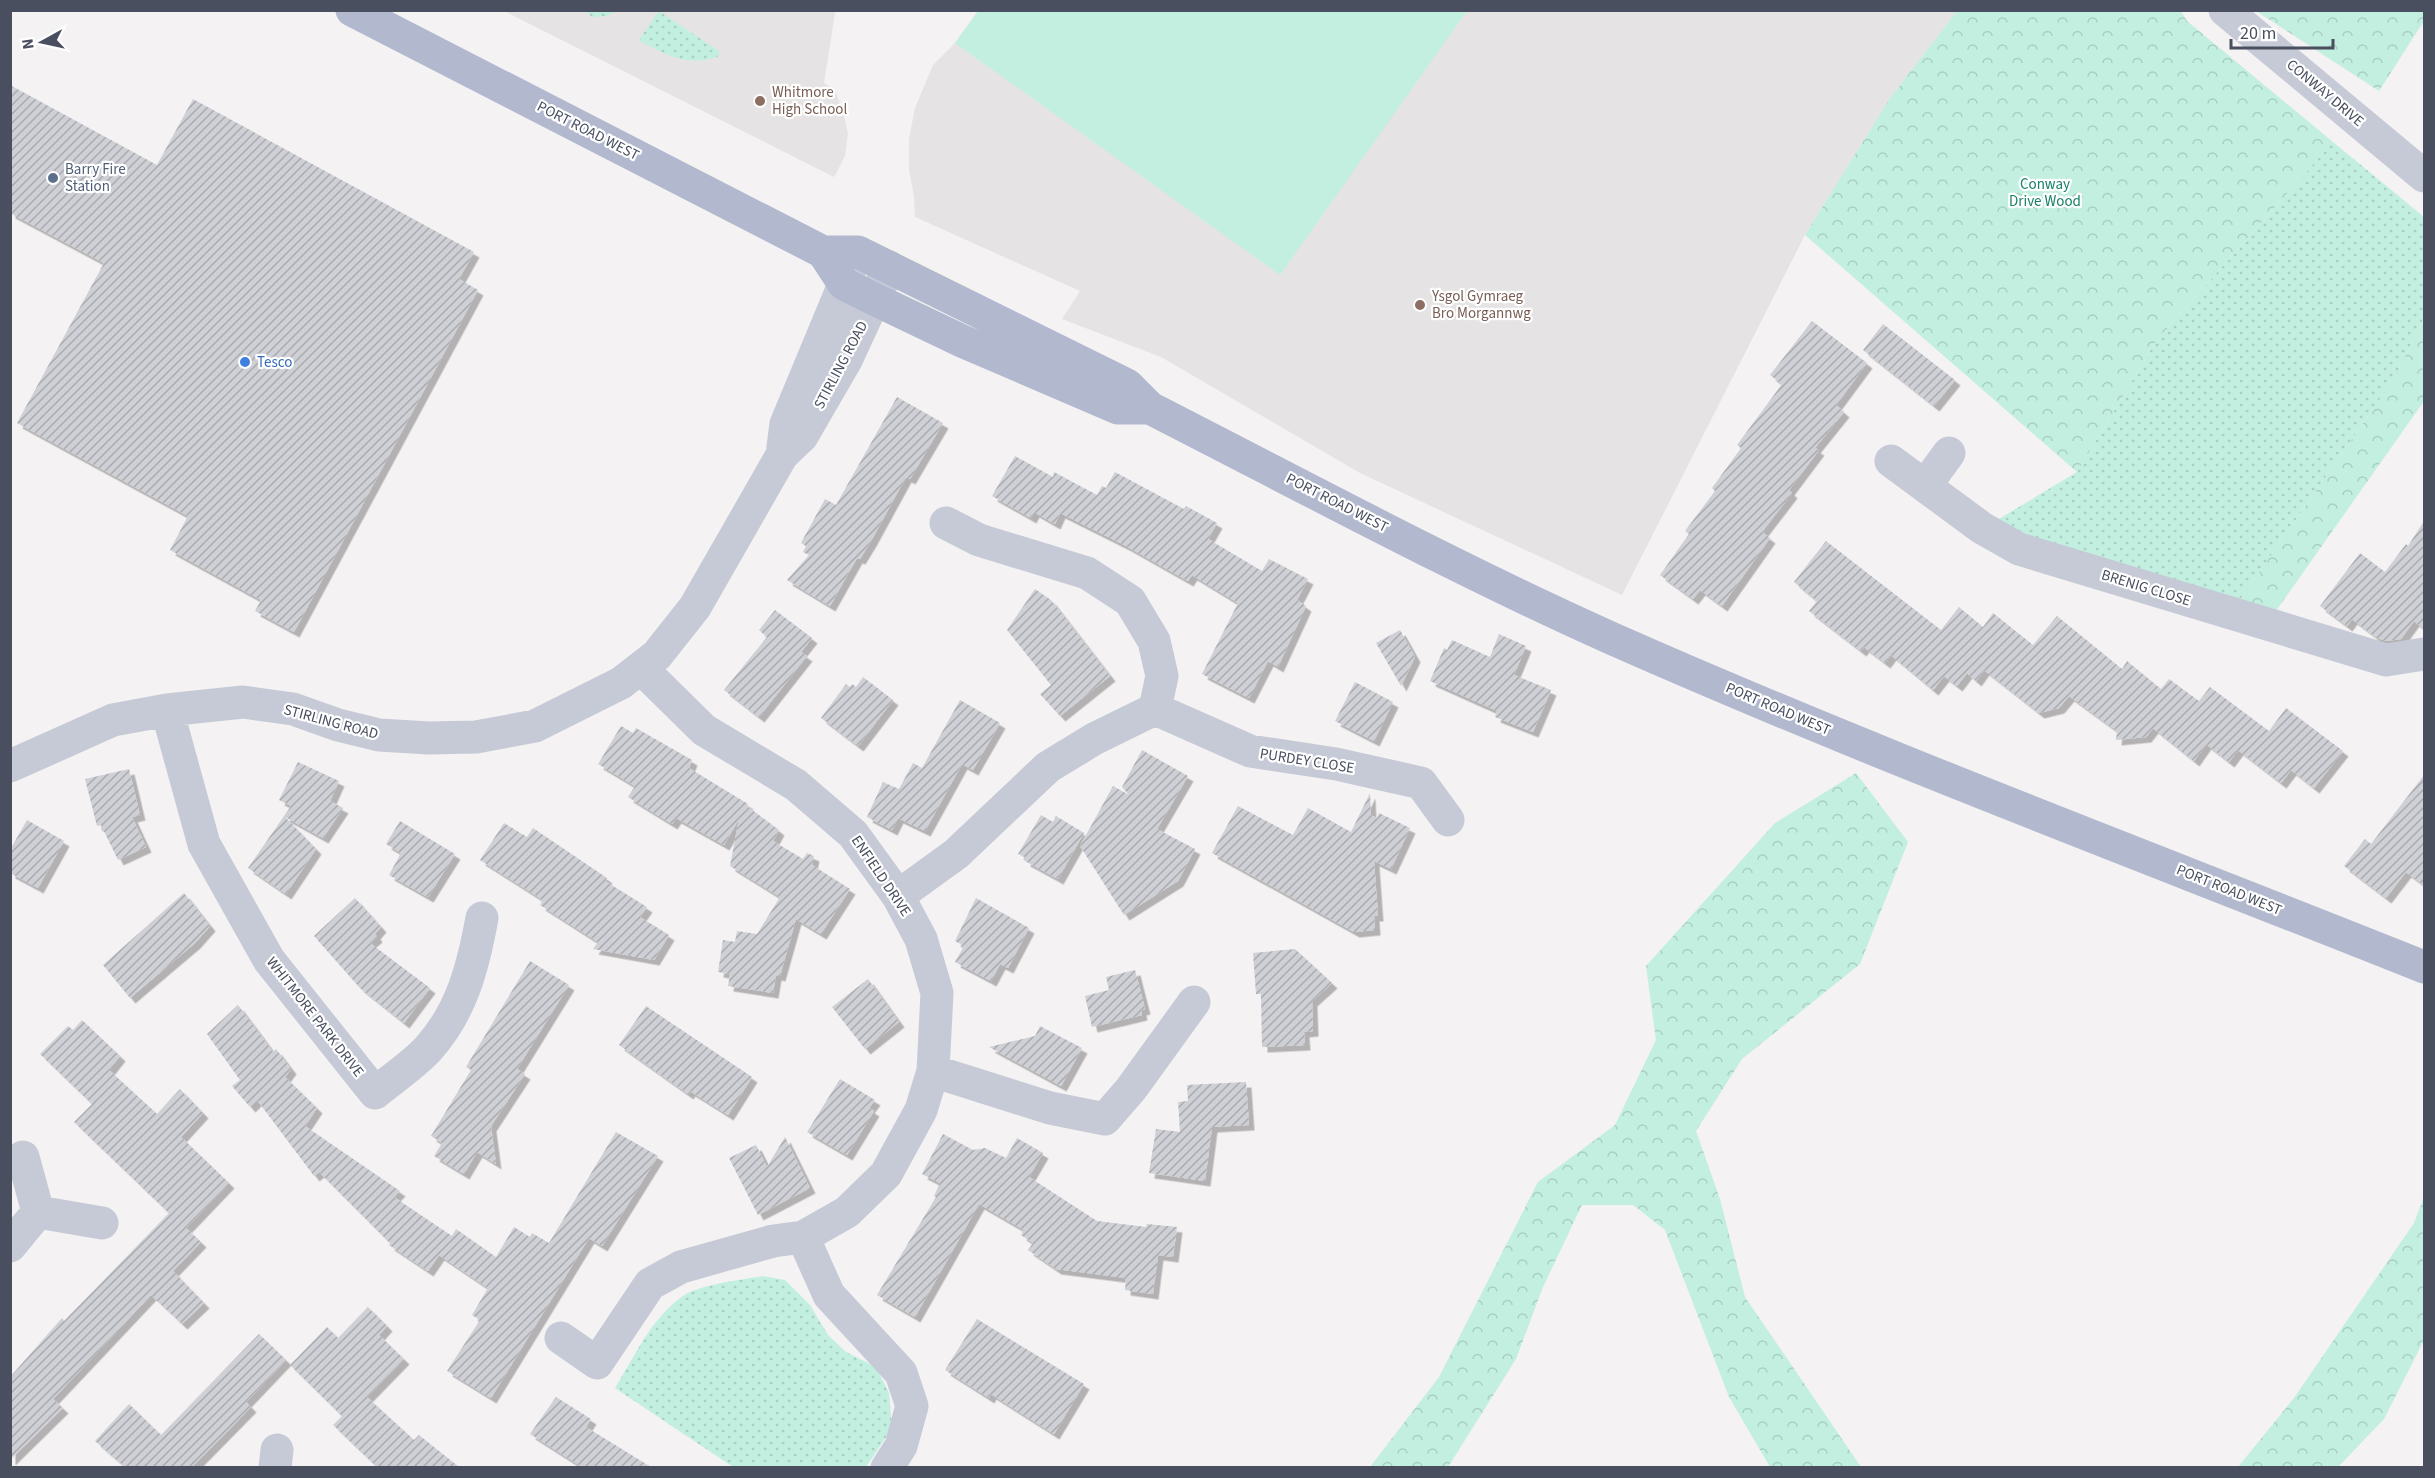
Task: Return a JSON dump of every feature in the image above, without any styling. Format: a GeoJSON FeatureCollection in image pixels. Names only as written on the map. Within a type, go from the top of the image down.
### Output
{"type":"FeatureCollection","features":[{"type":"Feature","properties":{"kind":"main road","name":"PORT ROAD WEST"},"geometry":{"type":"LineString","coordinates":[[352,10],[823,252],[858,252],[1127,385],[1150,408],[1434,553],[1609,637],[1943,777],[2424,967]]}},
{"type":"Feature","properties":{"kind":"main road","name":"PORT ROAD WEST"},"geometry":{"type":"LineString","coordinates":[[823,252],[844,284],[874,299],[1118,408],[1150,408]]}},
{"type":"Feature","properties":{"kind":"street","name":"CONWAY DRIVE"},"geometry":{"type":"LineString","coordinates":[[2225,10],[2424,176]]}},
{"type":"Feature","properties":{"kind":"street","name":"STIRLING ROAD"},"geometry":{"type":"LineString","coordinates":[[782,455],[786,424],[858,252]]}},
{"type":"Feature","properties":{"kind":"street","name":"STIRLING ROAD"},"geometry":{"type":"LineString","coordinates":[[10,766],[113,720],[167,710],[243,702],[293,710],[338,725],[379,735],[476,738],[535,726],[590,700],[642,669],[673,637],[695,607],[782,455],[802,436],[846,360],[889,267]]}},
{"type":"Feature","properties":{"kind":"street"},"geometry":{"type":"LineString","coordinates":[[1925,486],[1949,453]]}},
{"type":"Feature","properties":{"kind":"street","name":"BRENIG CLOSE"},"geometry":{"type":"LineString","coordinates":[[1891,461],[1982,528],[2019,549],[2386,660],[2424,654]]}},
{"type":"Feature","properties":{"kind":"street"},"geometry":{"type":"LineString","coordinates":[[898,896],[956,854],[1048,767],[1094,739],[1155,709],[1162,676],[1154,640],[1130,602],[1087,573],[979,540],[946,523]]}},
{"type":"Feature","properties":{"kind":"street","name":"ENFIELD DRIVE"},"geometry":{"type":"LineString","coordinates":[[561,1338],[597,1363],[650,1284],[681,1267],[773,1241],[802,1237],[848,1212],[886,1174],[921,1110],[933,1071],[937,993],[921,939],[898,896],[853,834],[796,784],[704,730],[642,669]]}},
{"type":"Feature","properties":{"kind":"street","name":"PURDEY CLOSE"},"geometry":{"type":"LineString","coordinates":[[1155,709],[1250,751],[1336,764],[1421,783],[1448,820]]}},
{"type":"Feature","properties":{"kind":"street","name":"WHITMORE PARK DRIVE"},"geometry":{"type":"LineString","coordinates":[[167,710],[204,844],[269,960],[375,1093],[428,1049],[459,1005],[477,950],[482,918]]}},
{"type":"Feature","properties":{"kind":"street"},"geometry":{"type":"LineString","coordinates":[[933,1071],[1050,1108],[1105,1119],[1131,1089],[1194,1002]]}},
{"type":"Feature","properties":{"kind":"street"},"geometry":{"type":"LineString","coordinates":[[23,1157],[38,1212]]}},
{"type":"Feature","properties":{"kind":"street"},"geometry":{"type":"LineString","coordinates":[[38,1212],[102,1222]]}},
{"type":"Feature","properties":{"kind":"street"},"geometry":{"type":"LineString","coordinates":[[10,1246],[38,1212]]}},
{"type":"Feature","properties":{"kind":"street"},"geometry":{"type":"LineString","coordinates":[[802,1237],[829,1295],[902,1373],[912,1406],[902,1446],[887,1467]]}},
{"type":"Feature","properties":{"kind":"shaded area","name":"Whitmore High School"},"geometry":{"type":"Polygon","coordinates":[[[504,11],[834,11],[824,83],[835,90],[843,112],[848,133],[845,156],[834,177],[504,11]]]}},
{"type":"Feature","properties":{"kind":"shaded area","name":"Ysgol Gymraeg Bro Morgannwg"},"geometry":{"type":"Polygon","coordinates":[[[978,11],[1957,11],[1890,98],[1805,235],[1622,595],[1360,473],[1161,357],[1062,319],[1080,291],[915,217],[909,170],[909,139],[915,108],[933,65],[955,43],[978,11]]]}},
{"type":"Feature","properties":{"kind":"green space"},"geometry":{"type":"Polygon","coordinates":[[[586,11],[617,11],[606,16],[592,17],[586,11]]]}},
{"type":"Feature","properties":{"kind":"green space"},"geometry":{"type":"Polygon","coordinates":[[[659,11],[719,51],[719,56],[698,61],[688,60],[669,55],[640,41],[659,11]]]}},
{"type":"Feature","properties":{"kind":"green space"},"geometry":{"type":"Polygon","coordinates":[[[978,11],[1467,11],[1280,275],[955,43],[978,11]]]}},
{"type":"Feature","properties":{"kind":"green space","name":"Conway Drive Wood"},"geometry":{"type":"Polygon","coordinates":[[[1957,11],[2181,11],[2187,21],[2333,142],[2156,341],[2077,472],[1805,235],[1890,98],[1957,11]]]}},
{"type":"Feature","properties":{"kind":"green space"},"geometry":{"type":"Polygon","coordinates":[[[2256,11],[2424,11],[2424,21],[2379,91],[2256,11]]]}},
{"type":"Feature","properties":{"kind":"green space"},"geometry":{"type":"Polygon","coordinates":[[[2333,142],[2424,217],[2424,318],[2394,379],[2230,614],[1994,522],[2077,472],[2156,341],[2333,142]]]}},
{"type":"Feature","properties":{"kind":"green space"},"geometry":{"type":"Polygon","coordinates":[[[2424,318],[2424,401],[2269,621],[2230,614],[2394,379],[2424,318]]]}},
{"type":"Feature","properties":{"kind":"green space"},"geometry":{"type":"Polygon","coordinates":[[[1856,773],[1908,842],[1860,964],[1742,1059],[1696,1131],[1720,1199],[1745,1297],[1861,1467],[1770,1467],[1729,1397],[1665,1230],[1633,1205],[1582,1205],[1543,1287],[1516,1359],[1448,1467],[1370,1467],[1439,1377],[1538,1182],[1615,1125],[1656,1040],[1646,966],[1775,823],[1856,773]]]}},
{"type":"Feature","properties":{"kind":"green space"},"geometry":{"type":"Polygon","coordinates":[[[2424,1197],[2424,1340],[2384,1419],[2338,1467],[2238,1467],[2294,1398],[2414,1223],[2424,1197]]]}},
{"type":"Feature","properties":{"kind":"green space"},"geometry":{"type":"Polygon","coordinates":[[[763,1276],[785,1280],[810,1305],[828,1335],[846,1352],[876,1367],[889,1393],[892,1428],[866,1467],[733,1467],[615,1388],[653,1326],[683,1296],[710,1285],[763,1276]]]}},
{"type":"Feature","properties":{"kind":"building","name":"Tesco"},"geometry":{"type":"Polygon","coordinates":[[[10,85],[157,165],[193,99],[474,252],[459,279],[478,290],[294,632],[255,611],[261,600],[170,550],[188,516],[17,423],[104,263],[10,213],[10,85]]]}},
{"type":"Feature","properties":{"kind":"building"},"geometry":{"type":"Polygon","coordinates":[[[1812,321],[1867,363],[1836,405],[1844,412],[1815,448],[1819,450],[1789,490],[1792,493],[1762,532],[1770,538],[1722,606],[1700,590],[1693,599],[1660,575],[1689,534],[1685,531],[1715,491],[1712,488],[1741,448],[1737,445],[1782,384],[1770,375],[1812,321]]]}},
{"type":"Feature","properties":{"kind":"building"},"geometry":{"type":"Polygon","coordinates":[[[1883,324],[1955,380],[1934,406],[1863,350],[1883,324]]]}},
{"type":"Feature","properties":{"kind":"building"},"geometry":{"type":"Polygon","coordinates":[[[897,397],[943,423],[910,479],[906,477],[871,541],[860,559],[857,558],[830,606],[787,580],[809,555],[803,552],[806,546],[801,543],[825,499],[836,505],[897,397]]]}},
{"type":"Feature","properties":{"kind":"building"},"geometry":{"type":"Polygon","coordinates":[[[1015,456],[1053,477],[1054,472],[1097,495],[1102,486],[1106,488],[1115,472],[1184,509],[1186,506],[1217,523],[1208,539],[1262,571],[1269,559],[1308,579],[1297,600],[1306,606],[1278,667],[1268,661],[1249,698],[1202,674],[1238,603],[1192,575],[1188,581],[1126,546],[1060,513],[1055,524],[1034,512],[1031,518],[992,496],[1015,456]]]}},
{"type":"Feature","properties":{"kind":"building"},"geometry":{"type":"Polygon","coordinates":[[[2424,521],[2424,629],[2414,621],[2401,639],[2387,641],[2377,638],[2352,619],[2347,626],[2320,606],[2360,553],[2385,572],[2406,544],[2408,546],[2424,521]]]}},
{"type":"Feature","properties":{"kind":"building"},"geometry":{"type":"Polygon","coordinates":[[[1826,541],[1941,630],[1959,607],[1983,627],[1993,613],[2033,645],[2057,616],[2122,669],[2127,661],[2161,689],[2169,679],[2199,701],[2210,687],[2269,731],[2286,708],[2343,751],[2314,788],[2291,770],[2281,783],[2238,750],[2229,762],[2206,744],[2194,761],[2153,728],[2146,737],[2116,740],[2117,731],[2069,696],[2059,708],[2039,713],[1984,670],[1976,681],[1967,673],[1957,686],[1944,676],[1933,690],[1891,655],[1885,663],[1864,647],[1861,651],[1809,611],[1817,601],[1794,582],[1826,541]]]}},
{"type":"Feature","properties":{"kind":"building"},"geometry":{"type":"Polygon","coordinates":[[[1035,589],[1051,600],[1110,676],[1060,716],[1040,694],[1051,685],[1007,630],[1035,589]]]}},
{"type":"Feature","properties":{"kind":"building"},"geometry":{"type":"Polygon","coordinates":[[[775,610],[812,638],[801,652],[807,656],[759,717],[724,690],[767,637],[759,630],[775,610]]]}},
{"type":"Feature","properties":{"kind":"building"},"geometry":{"type":"Polygon","coordinates":[[[1400,630],[1415,657],[1401,686],[1376,643],[1400,630]]]}},
{"type":"Feature","properties":{"kind":"building"},"geometry":{"type":"Polygon","coordinates":[[[1499,634],[1526,646],[1514,675],[1551,690],[1533,732],[1495,717],[1497,711],[1430,681],[1444,648],[1447,650],[1452,640],[1490,657],[1499,634]]]}},
{"type":"Feature","properties":{"kind":"building"},"geometry":{"type":"Polygon","coordinates":[[[863,677],[893,700],[858,746],[821,718],[846,684],[856,687],[863,677]]]}},
{"type":"Feature","properties":{"kind":"building"},"geometry":{"type":"Polygon","coordinates":[[[1355,682],[1393,702],[1374,741],[1335,721],[1355,682]]]}},
{"type":"Feature","properties":{"kind":"building"},"geometry":{"type":"Polygon","coordinates":[[[960,700],[1000,723],[973,770],[962,764],[925,831],[898,818],[892,830],[867,817],[883,782],[899,789],[913,763],[922,768],[960,700]]]}},
{"type":"Feature","properties":{"kind":"building"},"geometry":{"type":"Polygon","coordinates":[[[621,726],[633,733],[636,728],[692,760],[689,768],[748,804],[747,806],[779,830],[773,841],[803,859],[807,853],[814,856],[812,865],[850,889],[821,934],[796,919],[780,976],[776,975],[773,993],[728,986],[730,974],[718,972],[723,940],[735,942],[737,931],[757,934],[780,897],[730,866],[739,819],[724,845],[676,818],[672,824],[628,797],[635,786],[598,764],[621,726]]]}},
{"type":"Feature","properties":{"kind":"building"},"geometry":{"type":"Polygon","coordinates":[[[1142,750],[1188,776],[1157,829],[1195,849],[1178,881],[1124,915],[1080,846],[1113,786],[1129,795],[1122,787],[1142,750]]]}},
{"type":"Feature","properties":{"kind":"building"},"geometry":{"type":"Polygon","coordinates":[[[298,762],[339,781],[330,801],[343,808],[323,838],[285,817],[316,849],[286,894],[248,868],[291,806],[279,800],[298,762]]]}},
{"type":"Feature","properties":{"kind":"building"},"geometry":{"type":"Polygon","coordinates":[[[129,769],[140,815],[132,817],[146,847],[118,860],[101,825],[97,826],[85,779],[129,769]]]}},
{"type":"Feature","properties":{"kind":"building"},"geometry":{"type":"Polygon","coordinates":[[[2424,775],[2424,885],[2406,872],[2386,898],[2344,866],[2365,839],[2371,844],[2424,775]]]}},
{"type":"Feature","properties":{"kind":"building"},"geometry":{"type":"Polygon","coordinates":[[[1370,793],[1371,815],[1377,818],[1379,813],[1410,828],[1391,869],[1374,861],[1378,916],[1374,916],[1375,930],[1354,932],[1212,853],[1238,806],[1293,835],[1308,808],[1351,832],[1370,793]]]}},
{"type":"Feature","properties":{"kind":"building"},"geometry":{"type":"Polygon","coordinates":[[[1041,815],[1053,822],[1056,816],[1084,833],[1058,879],[1025,861],[1026,858],[1018,854],[1041,815]]]}},
{"type":"Feature","properties":{"kind":"building"},"geometry":{"type":"Polygon","coordinates":[[[27,820],[64,841],[38,888],[10,873],[10,850],[27,820]]]}},
{"type":"Feature","properties":{"kind":"building"},"geometry":{"type":"Polygon","coordinates":[[[400,821],[455,854],[428,897],[389,875],[401,853],[386,844],[400,821]]]}},
{"type":"Feature","properties":{"kind":"building"},"geometry":{"type":"Polygon","coordinates":[[[504,823],[527,837],[533,828],[607,878],[605,881],[647,907],[640,917],[669,935],[654,960],[593,949],[598,942],[540,905],[543,900],[480,860],[504,823]]]}},
{"type":"Feature","properties":{"kind":"building"},"geometry":{"type":"Polygon","coordinates":[[[184,893],[210,926],[195,943],[130,998],[103,965],[184,893]]]}},
{"type":"Feature","properties":{"kind":"building"},"geometry":{"type":"Polygon","coordinates":[[[355,898],[381,927],[375,934],[377,937],[370,943],[430,988],[404,1023],[360,988],[314,936],[355,898]]]}},
{"type":"Feature","properties":{"kind":"building"},"geometry":{"type":"Polygon","coordinates":[[[976,898],[1029,928],[1008,968],[1000,964],[991,981],[955,962],[964,946],[955,941],[976,898]]]}},
{"type":"Feature","properties":{"kind":"building"},"geometry":{"type":"Polygon","coordinates":[[[1295,949],[1332,983],[1312,1001],[1313,1031],[1304,1032],[1305,1045],[1262,1047],[1261,994],[1256,994],[1253,953],[1295,949]]]}},
{"type":"Feature","properties":{"kind":"building"},"geometry":{"type":"Polygon","coordinates":[[[530,961],[569,985],[517,1069],[525,1074],[491,1126],[496,1164],[477,1152],[464,1174],[434,1156],[442,1143],[431,1136],[471,1070],[466,1067],[530,961]]]}},
{"type":"Feature","properties":{"kind":"building"},"geometry":{"type":"Polygon","coordinates":[[[1135,970],[1145,1009],[1141,1010],[1142,1015],[1092,1027],[1085,996],[1109,990],[1106,977],[1135,970]]]}},
{"type":"Feature","properties":{"kind":"building"},"geometry":{"type":"Polygon","coordinates":[[[868,979],[899,1022],[865,1049],[832,1007],[868,979]]]}},
{"type":"Feature","properties":{"kind":"building"},"geometry":{"type":"Polygon","coordinates":[[[238,1005],[273,1052],[276,1049],[291,1069],[285,1077],[317,1108],[305,1126],[400,1191],[394,1197],[452,1236],[456,1229],[496,1257],[514,1227],[530,1237],[532,1233],[549,1243],[616,1132],[658,1156],[602,1246],[589,1238],[491,1398],[447,1371],[480,1320],[472,1315],[488,1288],[439,1255],[428,1271],[389,1245],[390,1243],[319,1172],[314,1176],[257,1100],[250,1107],[232,1086],[240,1080],[207,1034],[238,1005]]]}},
{"type":"Feature","properties":{"kind":"building"},"geometry":{"type":"Polygon","coordinates":[[[646,1006],[752,1077],[728,1115],[690,1091],[688,1094],[619,1045],[646,1006]]]}},
{"type":"Feature","properties":{"kind":"building"},"geometry":{"type":"Polygon","coordinates":[[[82,1020],[120,1056],[109,1070],[157,1114],[180,1089],[203,1113],[181,1137],[229,1183],[186,1228],[201,1242],[173,1271],[204,1303],[182,1324],[151,1295],[53,1399],[63,1408],[10,1460],[10,1377],[62,1318],[64,1321],[169,1213],[74,1122],[92,1104],[40,1054],[68,1026],[73,1030],[82,1020]]]}},
{"type":"Feature","properties":{"kind":"building"},"geometry":{"type":"Polygon","coordinates":[[[1040,1026],[1082,1048],[1061,1086],[989,1047],[1035,1036],[1040,1026]]]}},
{"type":"Feature","properties":{"kind":"building"},"geometry":{"type":"Polygon","coordinates":[[[840,1079],[875,1100],[869,1108],[874,1111],[847,1155],[807,1132],[840,1079]]]}},
{"type":"Feature","properties":{"kind":"building"},"geometry":{"type":"Polygon","coordinates":[[[1246,1082],[1249,1125],[1212,1127],[1205,1181],[1149,1173],[1156,1129],[1180,1132],[1178,1102],[1188,1101],[1187,1085],[1246,1082]]]}},
{"type":"Feature","properties":{"kind":"building"},"geometry":{"type":"Polygon","coordinates":[[[943,1134],[973,1150],[985,1148],[1006,1158],[1017,1138],[1043,1153],[1029,1177],[1097,1221],[1146,1227],[1147,1224],[1177,1227],[1173,1257],[1158,1255],[1153,1294],[1125,1290],[1126,1278],[1056,1269],[1028,1250],[1033,1243],[1021,1235],[1024,1230],[979,1204],[915,1317],[877,1295],[936,1197],[934,1196],[940,1183],[922,1174],[943,1134]]]}},
{"type":"Feature","properties":{"kind":"building"},"geometry":{"type":"Polygon","coordinates":[[[785,1137],[810,1188],[758,1215],[729,1158],[756,1145],[767,1167],[785,1137]]]}},
{"type":"Feature","properties":{"kind":"building"},"geometry":{"type":"Polygon","coordinates":[[[368,1307],[387,1326],[379,1335],[404,1359],[367,1397],[414,1440],[419,1435],[459,1467],[377,1467],[333,1425],[342,1416],[290,1365],[327,1327],[338,1338],[368,1307]]]}},
{"type":"Feature","properties":{"kind":"building"},"geometry":{"type":"Polygon","coordinates":[[[977,1319],[1084,1384],[1054,1434],[991,1394],[989,1398],[945,1370],[977,1319]]]}},
{"type":"Feature","properties":{"kind":"building"},"geometry":{"type":"Polygon","coordinates":[[[259,1334],[286,1360],[246,1402],[251,1407],[192,1467],[125,1467],[95,1441],[129,1404],[161,1435],[259,1334]]]}},
{"type":"Feature","properties":{"kind":"building"},"geometry":{"type":"Polygon","coordinates":[[[556,1397],[591,1419],[586,1427],[651,1467],[582,1467],[530,1434],[556,1397]]]}},
{"type":"Feature","properties":{"kind":"place","name":"Whitmore High School"},"geometry":{"type":"Point","coordinates":[760,101]}},
{"type":"Feature","properties":{"kind":"place","name":"Barry Fire Station"},"geometry":{"type":"Point","coordinates":[53,178]}},
{"type":"Feature","properties":{"kind":"place","name":"Ysgol Gymraeg Bro Morgannwg"},"geometry":{"type":"Point","coordinates":[1420,305]}},
{"type":"Feature","properties":{"kind":"place","name":"Tesco"},"geometry":{"type":"Point","coordinates":[245,362]}}]}
